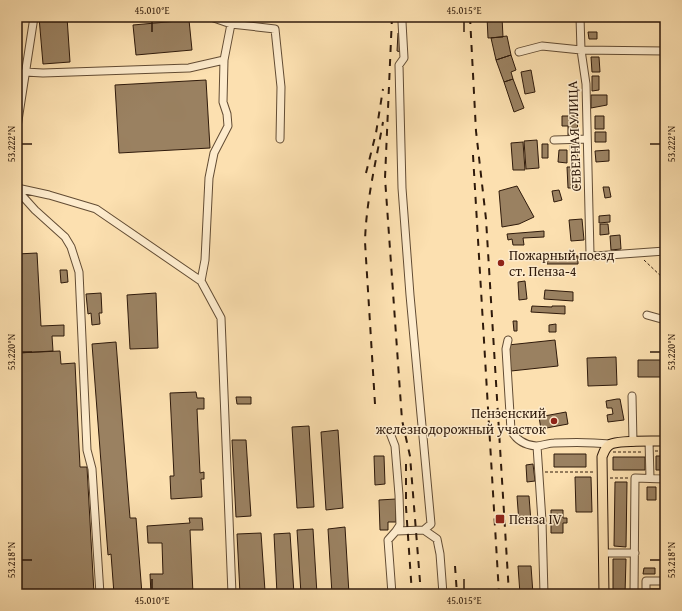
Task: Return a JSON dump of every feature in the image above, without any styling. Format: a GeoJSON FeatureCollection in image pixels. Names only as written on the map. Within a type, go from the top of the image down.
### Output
{"type":"FeatureCollection","features":[{"type":"Feature","properties":{"kind":"main road"},"geometry":{"type":"LineString","coordinates":[[604,594],[602,457],[605,449],[633,442],[665,441]]}},
{"type":"Feature","properties":{"kind":"street"},"geometry":{"type":"LineString","coordinates":[[17,127],[34,17]]}},
{"type":"Feature","properties":{"kind":"street"},"geometry":{"type":"LineString","coordinates":[[211,17],[231,24],[275,29],[281,87],[280,139]]}},
{"type":"Feature","properties":{"kind":"street","name":"СЕВЕРНАЯ УЛИЦА"},"geometry":{"type":"LineString","coordinates":[[580,17],[586,84],[590,254],[596,256],[635,254]]}},
{"type":"Feature","properties":{"kind":"street"},"geometry":{"type":"LineString","coordinates":[[402,22],[404,58],[399,65],[402,188],[431,524],[424,530]]}},
{"type":"Feature","properties":{"kind":"street"},"geometry":{"type":"LineString","coordinates":[[201,281],[205,260],[209,178],[214,153],[228,126],[227,114],[223,102],[224,60],[231,24]]}},
{"type":"Feature","properties":{"kind":"street"},"geometry":{"type":"LineString","coordinates":[[519,52],[542,46],[582,50],[665,51]]}},
{"type":"Feature","properties":{"kind":"street"},"geometry":{"type":"LineString","coordinates":[[25,72],[43,73],[189,68],[224,60]]}},
{"type":"Feature","properties":{"kind":"street"},"geometry":{"type":"LineString","coordinates":[[554,140],[587,139]]}},
{"type":"Feature","properties":{"kind":"street"},"geometry":{"type":"LineString","coordinates":[[17,189],[49,195],[96,210],[201,281],[221,318],[232,594]]}},
{"type":"Feature","properties":{"kind":"street"},"geometry":{"type":"LineString","coordinates":[[17,189],[35,210],[65,237],[71,247],[78,272],[87,450],[92,469],[100,594]]}},
{"type":"Feature","properties":{"kind":"street"},"geometry":{"type":"LineString","coordinates":[[635,254],[665,251]]}},
{"type":"Feature","properties":{"kind":"street"},"geometry":{"type":"LineString","coordinates":[[646,315],[665,320]]}},
{"type":"Feature","properties":{"kind":"street"},"geometry":{"type":"LineString","coordinates":[[508,340],[506,349],[512,430],[515,437],[522,442],[537,446],[552,443],[589,442],[609,448]]}},
{"type":"Feature","properties":{"kind":"street"},"geometry":{"type":"LineString","coordinates":[[632,396],[633,442]]}},
{"type":"Feature","properties":{"kind":"street"},"geometry":{"type":"LineString","coordinates":[[390,433],[395,446],[400,525],[388,540],[392,594]]}},
{"type":"Feature","properties":{"kind":"street"},"geometry":{"type":"LineString","coordinates":[[649,441],[650,478]]}},
{"type":"Feature","properties":{"kind":"street"},"geometry":{"type":"LineString","coordinates":[[537,446],[542,521],[544,594]]}},
{"type":"Feature","properties":{"kind":"street"},"geometry":{"type":"LineString","coordinates":[[634,594],[635,478],[665,479]]}},
{"type":"Feature","properties":{"kind":"street"},"geometry":{"type":"LineString","coordinates":[[396,531],[424,530],[437,539],[440,554],[443,594]]}},
{"type":"Feature","properties":{"kind":"street"},"geometry":{"type":"LineString","coordinates":[[604,553],[635,553]]}},
{"type":"Feature","properties":{"kind":"street"},"geometry":{"type":"LineString","coordinates":[[646,594],[646,581],[665,581]]}},
{"type":"Feature","properties":{"kind":"path"},"geometry":{"type":"LineString","coordinates":[[635,254],[646,261],[665,280]]}},
{"type":"Feature","properties":{"kind":"path"},"geometry":{"type":"LineString","coordinates":[[609,448],[665,451]]}},
{"type":"Feature","properties":{"kind":"path"},"geometry":{"type":"LineString","coordinates":[[539,472],[598,472],[602,478],[635,478]]}},
{"type":"Feature","properties":{"kind":"building"},"geometry":{"type":"Polygon","coordinates":[[[39,17],[67,17],[70,62],[43,64],[39,17]]]}},
{"type":"Feature","properties":{"kind":"building"},"geometry":{"type":"Polygon","coordinates":[[[320,17],[338,17],[338,20],[320,20],[320,17]]]}},
{"type":"Feature","properties":{"kind":"building"},"geometry":{"type":"Polygon","coordinates":[[[487,17],[502,17],[503,37],[488,38],[487,17]]]}},
{"type":"Feature","properties":{"kind":"building"},"geometry":{"type":"Polygon","coordinates":[[[189,20],[192,50],[136,55],[133,25],[189,20]]]}},
{"type":"Feature","properties":{"kind":"building"},"geometry":{"type":"Polygon","coordinates":[[[588,32],[597,32],[597,39],[589,39],[588,32]]]}},
{"type":"Feature","properties":{"kind":"building"},"geometry":{"type":"Polygon","coordinates":[[[398,33],[402,34],[401,52],[397,51],[398,33]]]}},
{"type":"Feature","properties":{"kind":"building"},"geometry":{"type":"Polygon","coordinates":[[[507,36],[511,55],[496,60],[491,38],[507,36]]]}},
{"type":"Feature","properties":{"kind":"building"},"geometry":{"type":"Polygon","coordinates":[[[511,55],[516,70],[511,72],[513,79],[504,82],[496,60],[511,55]]]}},
{"type":"Feature","properties":{"kind":"building"},"geometry":{"type":"Polygon","coordinates":[[[591,57],[599,57],[600,72],[592,72],[591,57]]]}},
{"type":"Feature","properties":{"kind":"building"},"geometry":{"type":"Polygon","coordinates":[[[531,70],[535,92],[525,94],[521,72],[531,70]]]}},
{"type":"Feature","properties":{"kind":"building"},"geometry":{"type":"Polygon","coordinates":[[[592,76],[599,76],[599,90],[592,91],[592,76]]]}},
{"type":"Feature","properties":{"kind":"building"},"geometry":{"type":"Polygon","coordinates":[[[513,79],[524,108],[514,112],[504,82],[513,79]]]}},
{"type":"Feature","properties":{"kind":"building"},"geometry":{"type":"Polygon","coordinates":[[[206,80],[210,148],[119,153],[115,85],[206,80]]]}},
{"type":"Feature","properties":{"kind":"building"},"geometry":{"type":"Polygon","coordinates":[[[591,95],[607,95],[607,105],[591,108],[591,95]]]}},
{"type":"Feature","properties":{"kind":"building"},"geometry":{"type":"Polygon","coordinates":[[[562,116],[577,116],[578,136],[568,136],[568,126],[562,126],[562,116]]]}},
{"type":"Feature","properties":{"kind":"building"},"geometry":{"type":"Polygon","coordinates":[[[595,116],[604,116],[604,129],[595,129],[595,116]]]}},
{"type":"Feature","properties":{"kind":"building"},"geometry":{"type":"Polygon","coordinates":[[[595,132],[606,132],[606,142],[595,142],[595,132]]]}},
{"type":"Feature","properties":{"kind":"building"},"geometry":{"type":"Polygon","coordinates":[[[537,140],[539,168],[526,169],[524,141],[537,140]]]}},
{"type":"Feature","properties":{"kind":"building"},"geometry":{"type":"Polygon","coordinates":[[[523,142],[525,170],[513,170],[511,143],[523,142]]]}},
{"type":"Feature","properties":{"kind":"building"},"geometry":{"type":"Polygon","coordinates":[[[542,144],[548,144],[548,158],[542,158],[542,144]]]}},
{"type":"Feature","properties":{"kind":"building"},"geometry":{"type":"Polygon","coordinates":[[[570,145],[577,145],[578,162],[571,162],[570,145]]]}},
{"type":"Feature","properties":{"kind":"building"},"geometry":{"type":"Polygon","coordinates":[[[559,150],[567,150],[567,163],[558,162],[559,150]]]}},
{"type":"Feature","properties":{"kind":"building"},"geometry":{"type":"Polygon","coordinates":[[[609,150],[609,161],[596,162],[595,151],[609,150]]]}},
{"type":"Feature","properties":{"kind":"building"},"geometry":{"type":"Polygon","coordinates":[[[567,167],[576,167],[577,188],[568,188],[567,167]]]}},
{"type":"Feature","properties":{"kind":"building"},"geometry":{"type":"Polygon","coordinates":[[[517,186],[534,217],[519,224],[502,227],[499,191],[517,186]]]}},
{"type":"Feature","properties":{"kind":"building"},"geometry":{"type":"Polygon","coordinates":[[[603,187],[609,187],[611,197],[605,198],[603,187]]]}},
{"type":"Feature","properties":{"kind":"building"},"geometry":{"type":"Polygon","coordinates":[[[559,190],[562,200],[554,202],[552,191],[559,190]]]}},
{"type":"Feature","properties":{"kind":"building"},"geometry":{"type":"Polygon","coordinates":[[[610,215],[610,222],[599,223],[599,216],[610,215]]]}},
{"type":"Feature","properties":{"kind":"building"},"geometry":{"type":"Polygon","coordinates":[[[582,219],[584,240],[571,241],[569,220],[582,219]]]}},
{"type":"Feature","properties":{"kind":"building"},"geometry":{"type":"Polygon","coordinates":[[[600,224],[608,224],[609,234],[600,235],[600,224]]]}},
{"type":"Feature","properties":{"kind":"building"},"geometry":{"type":"Polygon","coordinates":[[[544,231],[544,237],[523,238],[524,245],[513,245],[512,239],[508,240],[507,234],[544,231]]]}},
{"type":"Feature","properties":{"kind":"building"},"geometry":{"type":"Polygon","coordinates":[[[620,235],[621,249],[611,250],[610,236],[620,235]]]}},
{"type":"Feature","properties":{"kind":"building"},"geometry":{"type":"Polygon","coordinates":[[[37,253],[41,326],[64,325],[64,336],[52,336],[53,351],[17,353],[17,254],[37,253]]]}},
{"type":"Feature","properties":{"kind":"building"},"geometry":{"type":"Polygon","coordinates":[[[547,254],[578,256],[578,264],[547,264],[547,254]]]}},
{"type":"Feature","properties":{"kind":"building"},"geometry":{"type":"Polygon","coordinates":[[[60,270],[67,270],[68,282],[61,283],[60,270]]]}},
{"type":"Feature","properties":{"kind":"building"},"geometry":{"type":"Polygon","coordinates":[[[525,281],[527,299],[519,300],[518,282],[525,281]]]}},
{"type":"Feature","properties":{"kind":"building"},"geometry":{"type":"Polygon","coordinates":[[[545,290],[573,292],[573,301],[544,299],[545,290]]]}},
{"type":"Feature","properties":{"kind":"building"},"geometry":{"type":"Polygon","coordinates":[[[101,293],[102,313],[99,313],[100,324],[92,325],[91,313],[88,314],[86,294],[101,293]]]}},
{"type":"Feature","properties":{"kind":"building"},"geometry":{"type":"Polygon","coordinates":[[[156,293],[158,348],[130,349],[127,295],[156,293]]]}},
{"type":"Feature","properties":{"kind":"building"},"geometry":{"type":"Polygon","coordinates":[[[532,306],[565,306],[565,314],[531,312],[532,306]]]}},
{"type":"Feature","properties":{"kind":"building"},"geometry":{"type":"Polygon","coordinates":[[[513,321],[517,321],[517,331],[514,331],[513,321]]]}},
{"type":"Feature","properties":{"kind":"building"},"geometry":{"type":"Polygon","coordinates":[[[556,324],[556,332],[549,332],[549,325],[556,324]]]}},
{"type":"Feature","properties":{"kind":"building"},"geometry":{"type":"Polygon","coordinates":[[[555,340],[558,366],[511,371],[508,345],[555,340]]]}},
{"type":"Feature","properties":{"kind":"building"},"geometry":{"type":"Polygon","coordinates":[[[116,342],[130,518],[136,518],[142,594],[114,594],[111,554],[108,555],[92,344],[116,342]]]}},
{"type":"Feature","properties":{"kind":"building"},"geometry":{"type":"Polygon","coordinates":[[[60,351],[61,364],[75,363],[80,467],[87,467],[94,594],[17,594],[17,353],[60,351]]]}},
{"type":"Feature","properties":{"kind":"building"},"geometry":{"type":"Polygon","coordinates":[[[616,357],[617,385],[588,386],[587,358],[616,357]]]}},
{"type":"Feature","properties":{"kind":"building"},"geometry":{"type":"Polygon","coordinates":[[[638,360],[661,360],[661,377],[638,377],[638,360]]]}},
{"type":"Feature","properties":{"kind":"building"},"geometry":{"type":"Polygon","coordinates":[[[196,392],[197,398],[204,398],[204,409],[197,409],[200,473],[204,472],[204,479],[201,479],[202,497],[171,499],[170,476],[174,476],[170,393],[196,392]]]}},
{"type":"Feature","properties":{"kind":"building"},"geometry":{"type":"Polygon","coordinates":[[[236,397],[251,397],[251,404],[237,404],[236,397]]]}},
{"type":"Feature","properties":{"kind":"building"},"geometry":{"type":"Polygon","coordinates":[[[620,399],[624,420],[608,422],[607,415],[613,414],[612,408],[607,408],[606,401],[620,399]]]}},
{"type":"Feature","properties":{"kind":"building","name":"Пензенский железнодорожный участок"},"geometry":{"type":"Polygon","coordinates":[[[566,412],[568,424],[541,429],[539,417],[566,412]]]}},
{"type":"Feature","properties":{"kind":"building"},"geometry":{"type":"Polygon","coordinates":[[[663,415],[665,415],[665,427],[663,427],[663,415]]]}},
{"type":"Feature","properties":{"kind":"building"},"geometry":{"type":"Polygon","coordinates":[[[309,426],[314,507],[297,508],[292,427],[309,426]]]}},
{"type":"Feature","properties":{"kind":"building"},"geometry":{"type":"Polygon","coordinates":[[[338,430],[343,508],[326,510],[321,432],[338,430]]]}},
{"type":"Feature","properties":{"kind":"building"},"geometry":{"type":"Polygon","coordinates":[[[232,440],[246,440],[251,516],[236,517],[232,440]]]}},
{"type":"Feature","properties":{"kind":"building"},"geometry":{"type":"Polygon","coordinates":[[[554,454],[586,454],[586,467],[554,467],[554,454]]]}},
{"type":"Feature","properties":{"kind":"building"},"geometry":{"type":"Polygon","coordinates":[[[374,456],[384,456],[385,484],[375,485],[374,456]]]}},
{"type":"Feature","properties":{"kind":"building"},"geometry":{"type":"Polygon","coordinates":[[[656,456],[665,456],[665,470],[656,470],[656,456]]]}},
{"type":"Feature","properties":{"kind":"building"},"geometry":{"type":"Polygon","coordinates":[[[613,457],[645,457],[645,470],[613,470],[613,457]]]}},
{"type":"Feature","properties":{"kind":"building"},"geometry":{"type":"Polygon","coordinates":[[[533,464],[535,481],[527,482],[526,465],[533,464]]]}},
{"type":"Feature","properties":{"kind":"building"},"geometry":{"type":"Polygon","coordinates":[[[575,477],[591,477],[592,512],[576,512],[575,477]]]}},
{"type":"Feature","properties":{"kind":"building"},"geometry":{"type":"Polygon","coordinates":[[[615,482],[627,482],[626,547],[614,546],[615,482]]]}},
{"type":"Feature","properties":{"kind":"building"},"geometry":{"type":"Polygon","coordinates":[[[647,487],[656,487],[656,500],[647,500],[647,487]]]}},
{"type":"Feature","properties":{"kind":"building"},"geometry":{"type":"Polygon","coordinates":[[[517,496],[529,496],[531,522],[519,523],[517,496]]]}},
{"type":"Feature","properties":{"kind":"building"},"geometry":{"type":"Polygon","coordinates":[[[396,499],[396,522],[388,522],[388,530],[380,530],[379,500],[396,499]]]}},
{"type":"Feature","properties":{"kind":"building"},"geometry":{"type":"Polygon","coordinates":[[[551,510],[563,510],[563,518],[567,518],[567,523],[563,523],[563,533],[551,533],[551,510]]]}},
{"type":"Feature","properties":{"kind":"building"},"geometry":{"type":"Polygon","coordinates":[[[189,518],[202,518],[203,530],[190,530],[193,594],[151,594],[150,574],[163,574],[162,543],[148,543],[147,526],[190,523],[189,518]]]}},
{"type":"Feature","properties":{"kind":"building"},"geometry":{"type":"Polygon","coordinates":[[[345,527],[349,594],[332,594],[328,529],[345,527]]]}},
{"type":"Feature","properties":{"kind":"building"},"geometry":{"type":"Polygon","coordinates":[[[313,529],[317,594],[301,594],[297,530],[313,529]]]}},
{"type":"Feature","properties":{"kind":"building"},"geometry":{"type":"Polygon","coordinates":[[[261,533],[265,591],[258,592],[258,594],[240,594],[237,534],[261,533]]]}},
{"type":"Feature","properties":{"kind":"building"},"geometry":{"type":"Polygon","coordinates":[[[290,533],[294,594],[277,594],[274,534],[290,533]]]}},
{"type":"Feature","properties":{"kind":"building"},"geometry":{"type":"Polygon","coordinates":[[[613,559],[626,559],[625,594],[613,594],[613,559]]]}},
{"type":"Feature","properties":{"kind":"building"},"geometry":{"type":"Polygon","coordinates":[[[518,566],[531,566],[533,594],[520,594],[518,566]]]}},
{"type":"Feature","properties":{"kind":"building"},"geometry":{"type":"Polygon","coordinates":[[[644,568],[655,568],[655,574],[643,574],[644,568]]]}},
{"type":"Feature","properties":{"kind":"building"},"geometry":{"type":"Polygon","coordinates":[[[647,589],[660,589],[660,594],[647,594],[647,589]]]}},
{"type":"Feature","properties":{"kind":"building"},"geometry":{"type":"Polygon","coordinates":[[[572,590],[572,594],[553,594],[552,591],[572,590]]]}},
{"type":"Feature","properties":{"kind":"railway"},"geometry":{"type":"LineString","coordinates":[[392,17],[385,178],[402,420],[410,456],[421,594]]}},
{"type":"Feature","properties":{"kind":"railway"},"geometry":{"type":"LineString","coordinates":[[470,17],[476,131],[486,219],[509,594]]}},
{"type":"Feature","properties":{"kind":"railway"},"geometry":{"type":"LineString","coordinates":[[366,173],[376,133],[383,89]]}},
{"type":"Feature","properties":{"kind":"railway"},"geometry":{"type":"LineString","coordinates":[[375,404],[365,242],[369,197],[383,122]]}},
{"type":"Feature","properties":{"kind":"railway"},"geometry":{"type":"LineString","coordinates":[[473,155],[499,594]]}},
{"type":"Feature","properties":{"kind":"railway"},"geometry":{"type":"LineString","coordinates":[[406,464],[406,507],[412,594]]}},
{"type":"Feature","properties":{"kind":"railway"},"geometry":{"type":"LineString","coordinates":[[455,566],[457,594]]}},
{"type":"Feature","properties":{"kind":"place","name":"Пожарный поезд ст. Пенза-4"},"geometry":{"type":"Point","coordinates":[501,263]}},
{"type":"Feature","properties":{"kind":"place","name":"Пензенский железнодорожный участок"},"geometry":{"type":"Point","coordinates":[554,421]}},
{"type":"Feature","properties":{"kind":"place","name":"Пенза IV"},"geometry":{"type":"Point","coordinates":[500,519]}}]}
